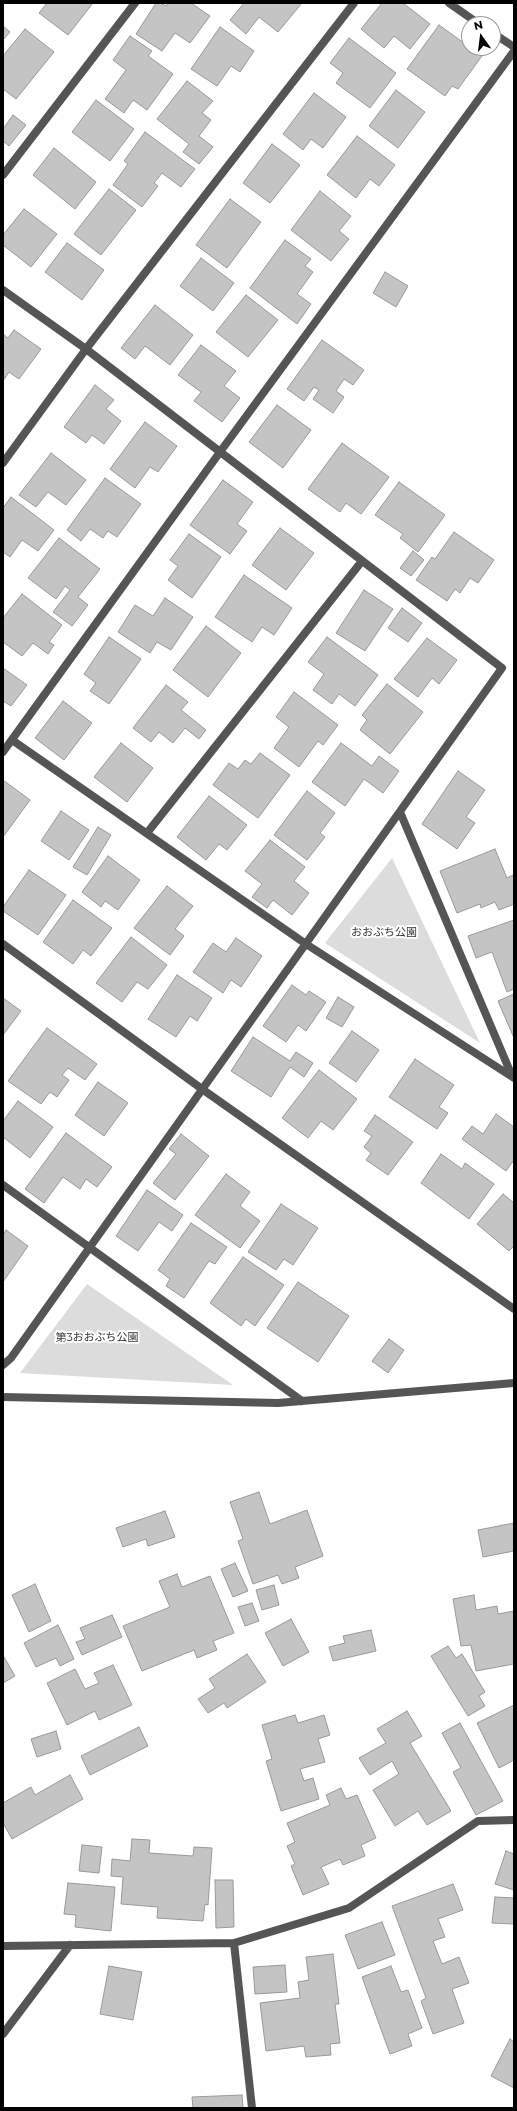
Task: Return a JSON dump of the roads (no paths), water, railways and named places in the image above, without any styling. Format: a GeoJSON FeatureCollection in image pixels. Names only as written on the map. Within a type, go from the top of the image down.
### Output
{"type":"FeatureCollection","features":[{"type":"Feature","properties":{"kind":"street"},"geometry":{"type":"LineString","coordinates":[[3,175],[135,3]]}},
{"type":"Feature","properties":{"kind":"street"},"geometry":{"type":"LineString","coordinates":[[3,463],[86,349],[354,3]]}},
{"type":"Feature","properties":{"kind":"street"},"geometry":{"type":"LineString","coordinates":[[448,3],[468,16]]}},
{"type":"Feature","properties":{"kind":"street"},"geometry":{"type":"LineString","coordinates":[[501,38],[514,47]]}},
{"type":"Feature","properties":{"kind":"street"},"geometry":{"type":"LineString","coordinates":[[3,752],[220,452],[514,52]]}},
{"type":"Feature","properties":{"kind":"street"},"geometry":{"type":"LineString","coordinates":[[3,290],[86,349],[502,668],[11,1358],[3,1365]]}},
{"type":"Feature","properties":{"kind":"street"},"geometry":{"type":"LineString","coordinates":[[147,833],[362,560]]}},
{"type":"Feature","properties":{"kind":"street"},"geometry":{"type":"LineString","coordinates":[[12,740],[306,944],[513,1077]]}},
{"type":"Feature","properties":{"kind":"street"},"geometry":{"type":"LineString","coordinates":[[400,812],[513,1077]]}},
{"type":"Feature","properties":{"kind":"street"},"geometry":{"type":"LineString","coordinates":[[3,944],[202,1089],[514,1309]]}},
{"type":"Feature","properties":{"kind":"street"},"geometry":{"type":"LineString","coordinates":[[3,1185],[90,1246],[302,1401]]}},
{"type":"Feature","properties":{"kind":"street"},"geometry":{"type":"LineString","coordinates":[[3,1397],[278,1403],[514,1383]]}},
{"type":"Feature","properties":{"kind":"street"},"geometry":{"type":"LineString","coordinates":[[3,1946],[234,1943],[350,1908],[478,1821],[514,1820]]}},
{"type":"Feature","properties":{"kind":"street"},"geometry":{"type":"LineString","coordinates":[[234,1943],[252,2108]]}},
{"type":"Feature","properties":{"kind":"street"},"geometry":{"type":"LineString","coordinates":[[3,2034],[70,1945]]}},
{"type":"Feature","properties":{"kind":"park label","name":"おおぶち公園"},"geometry":{"type":"Point","coordinates":[384,933]}},
{"type":"Feature","properties":{"kind":"park label","name":"第3おおぶち公園"},"geometry":{"type":"Point","coordinates":[97,1338]}}]}
